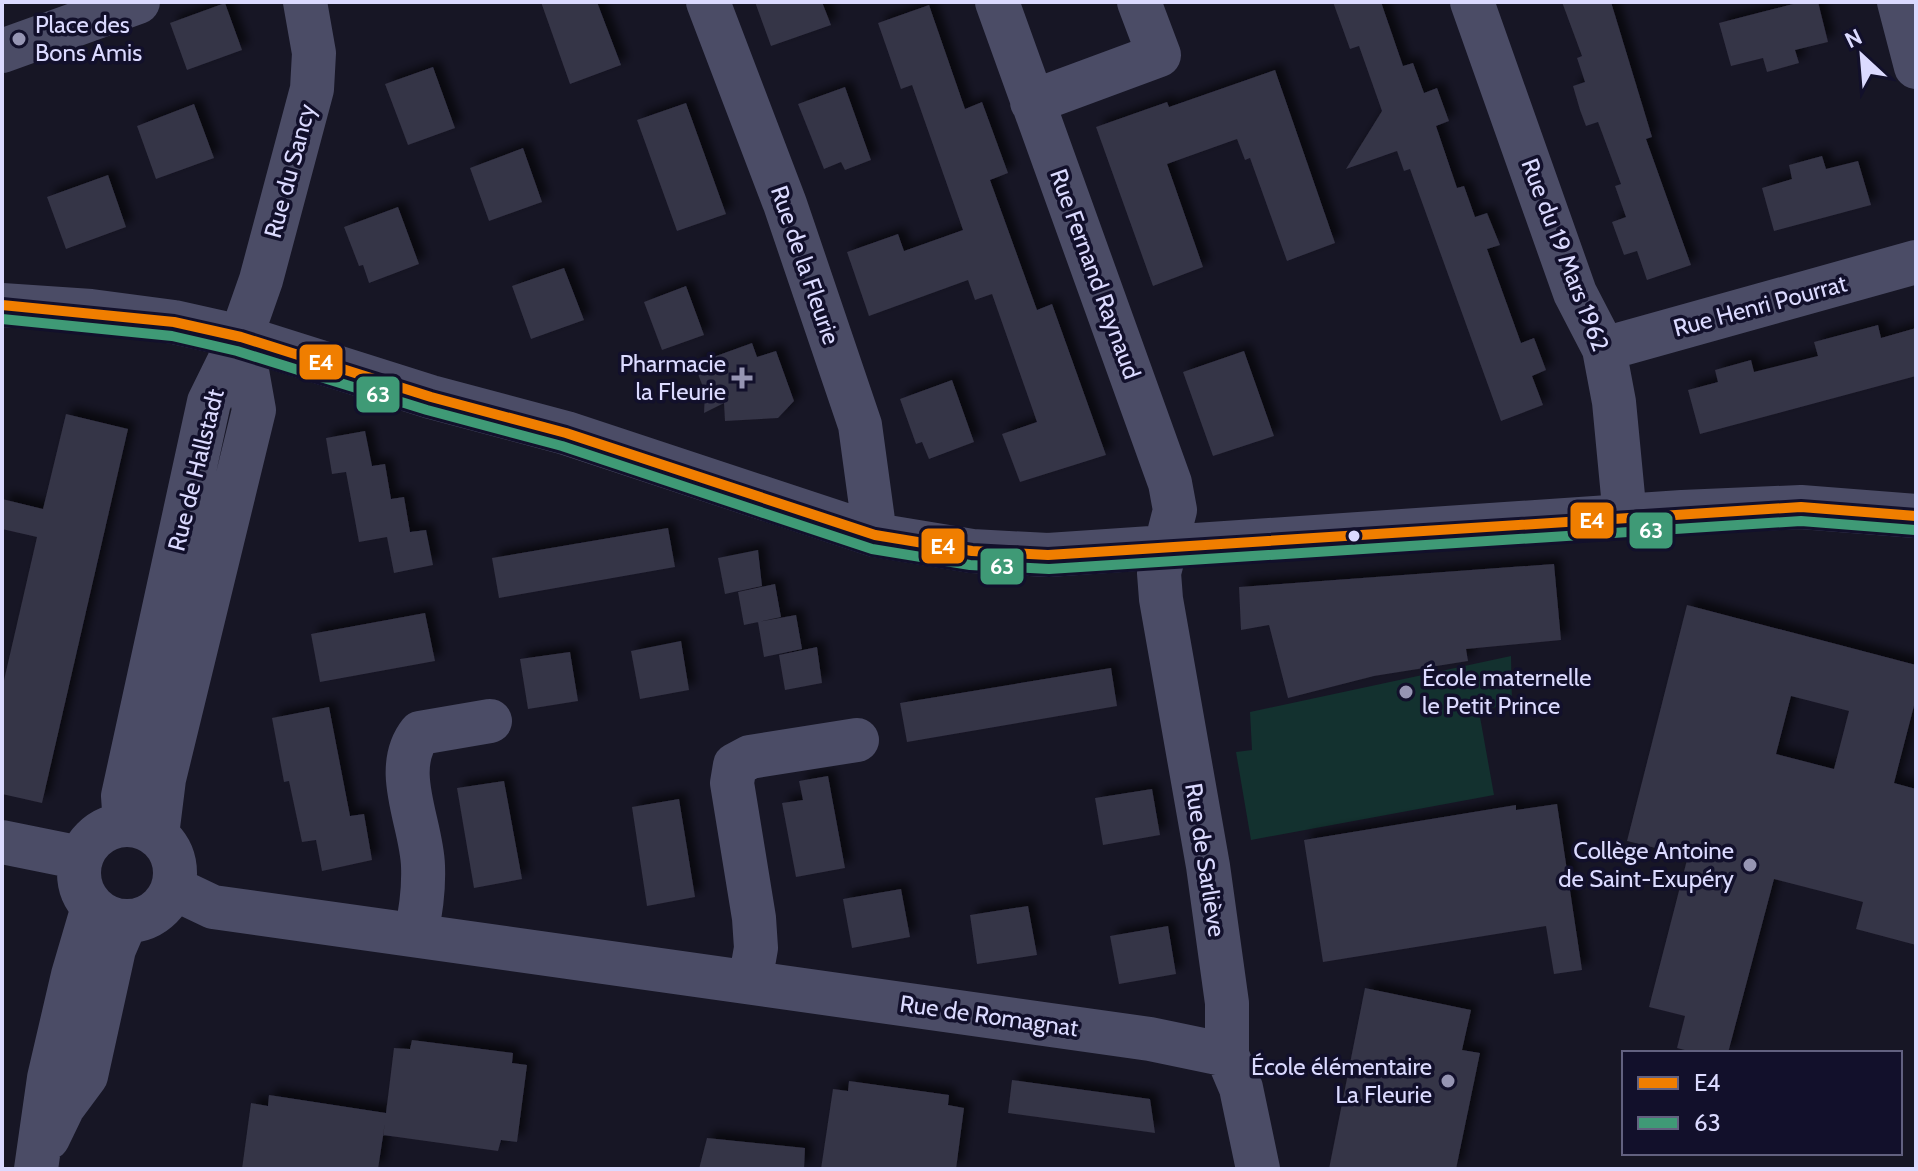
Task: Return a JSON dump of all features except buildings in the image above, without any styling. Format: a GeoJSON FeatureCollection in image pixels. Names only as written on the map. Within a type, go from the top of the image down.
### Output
{"type":"FeatureCollection","features":[{"type":"Feature","properties":{"kind":"street"},"geometry":{"type":"LineString","coordinates":[[2,51],[67,14],[138,2]]}},
{"type":"Feature","properties":{"kind":"street","name":"Rue du Sancy"},"geometry":{"type":"LineString","coordinates":[[241,337],[261,280],[312,89],[314,53],[305,2]]}},
{"type":"Feature","properties":{"kind":"street","name":"Rue de la Fleurie"},"geometry":{"type":"LineString","coordinates":[[708,2],[785,204],[860,425],[875,535]]}},
{"type":"Feature","properties":{"kind":"street","name":"Rue Fernand Raynaud"},"geometry":{"type":"LineString","coordinates":[[997,2],[1163,461],[1175,510],[1165,548]]}},
{"type":"Feature","properties":{"kind":"street"},"geometry":{"type":"LineString","coordinates":[[1032,102],[1159,55],[1139,2]]}},
{"type":"Feature","properties":{"kind":"street","name":"Rue du 19 Mars 1962"},"geometry":{"type":"LineString","coordinates":[[1472,2],[1575,293],[1604,349],[1614,402],[1625,517]]}},
{"type":"Feature","properties":{"kind":"street"},"geometry":{"type":"LineString","coordinates":[[1899,2],[1916,67]]}},
{"type":"Feature","properties":{"kind":"street","name":"Rue Henri Pourrat"},"geometry":{"type":"LineString","coordinates":[[1604,349],[1916,262]]}},
{"type":"Feature","properties":{"kind":"street"},"geometry":{"type":"LineString","coordinates":[[2,305],[174,322],[241,337],[431,397],[566,433],[875,535],[972,551],[1033,554],[1165,548],[1533,520],[1801,507],[1916,516]]}},
{"type":"Feature","properties":{"kind":"street","name":"Rue de Hallstadt"},"geometry":{"type":"LineString","coordinates":[[141,830],[123,796],[209,402],[241,337]]}},
{"type":"Feature","properties":{"kind":"street","name":"Rue de Sarliève"},"geometry":{"type":"LineString","coordinates":[[1165,548],[1159,573],[1161,599],[1208,866],[1227,1003],[1227,1055],[1241,1088],[1258,1169]]}},
{"type":"Feature","properties":{"kind":"street"},"geometry":{"type":"LineString","coordinates":[[416,934],[424,898],[423,862],[406,767],[409,747],[420,733],[490,721]]}},
{"type":"Feature","properties":{"kind":"street"},"geometry":{"type":"LineString","coordinates":[[750,982],[756,948],[754,918],[732,783],[735,765],[750,757],[857,740]]}},
{"type":"Feature","properties":{"kind":"street"},"geometry":{"type":"LineString","coordinates":[[141,830],[173,859],[173,888],[155,913],[109,914],[80,885],[81,858],[98,835],[141,830]]}},
{"type":"Feature","properties":{"kind":"street"},"geometry":{"type":"LineString","coordinates":[[2,842],[81,858]]}},
{"type":"Feature","properties":{"kind":"street","name":"Rue de Romagnat"},"geometry":{"type":"LineString","coordinates":[[173,888],[213,907],[1150,1039],[1227,1055]]}},
{"type":"Feature","properties":{"kind":"street"},"geometry":{"type":"LineString","coordinates":[[38,1162],[49,1078],[109,914]]}},
{"type":"Feature","properties":{"kind":"green space"},"geometry":{"type":"Polygon","coordinates":[[[1511,656],[1512,705],[1490,708],[1480,717],[1494,795],[1251,840],[1236,752],[1252,750],[1250,712],[1511,656]]]}},
{"type":"Feature","properties":{"kind":"transit line","name":"E4"},"geometry":{"type":"LineString","coordinates":[[2,305],[174,322],[241,337],[431,397],[566,433],[875,535],[972,551],[1048,555],[1801,507],[1916,516]]}},
{"type":"Feature","properties":{"kind":"transit line","name":"63"},"geometry":{"type":"LineString","coordinates":[[2,319],[172,336],[237,351],[427,410],[562,446],[872,549],[970,565],[1049,569],[1801,521],[1915,530]]}},
{"type":"Feature","properties":{"kind":"place","name":"Place des Bons Amis"},"geometry":{"type":"Point","coordinates":[19,39]}},
{"type":"Feature","properties":{"kind":"place","name":"Pharmacie la Fleurie"},"geometry":{"type":"Point","coordinates":[742,378]}},
{"type":"Feature","properties":{"kind":"place","name":"École maternelle le Petit Prince"},"geometry":{"type":"Point","coordinates":[1406,692]}},
{"type":"Feature","properties":{"kind":"place","name":"Collège Antoine de Saint-Exupéry"},"geometry":{"type":"Point","coordinates":[1750,865]}},
{"type":"Feature","properties":{"kind":"place","name":"École élémentaire La Fleurie"},"geometry":{"type":"Point","coordinates":[1448,1081]}}]}
